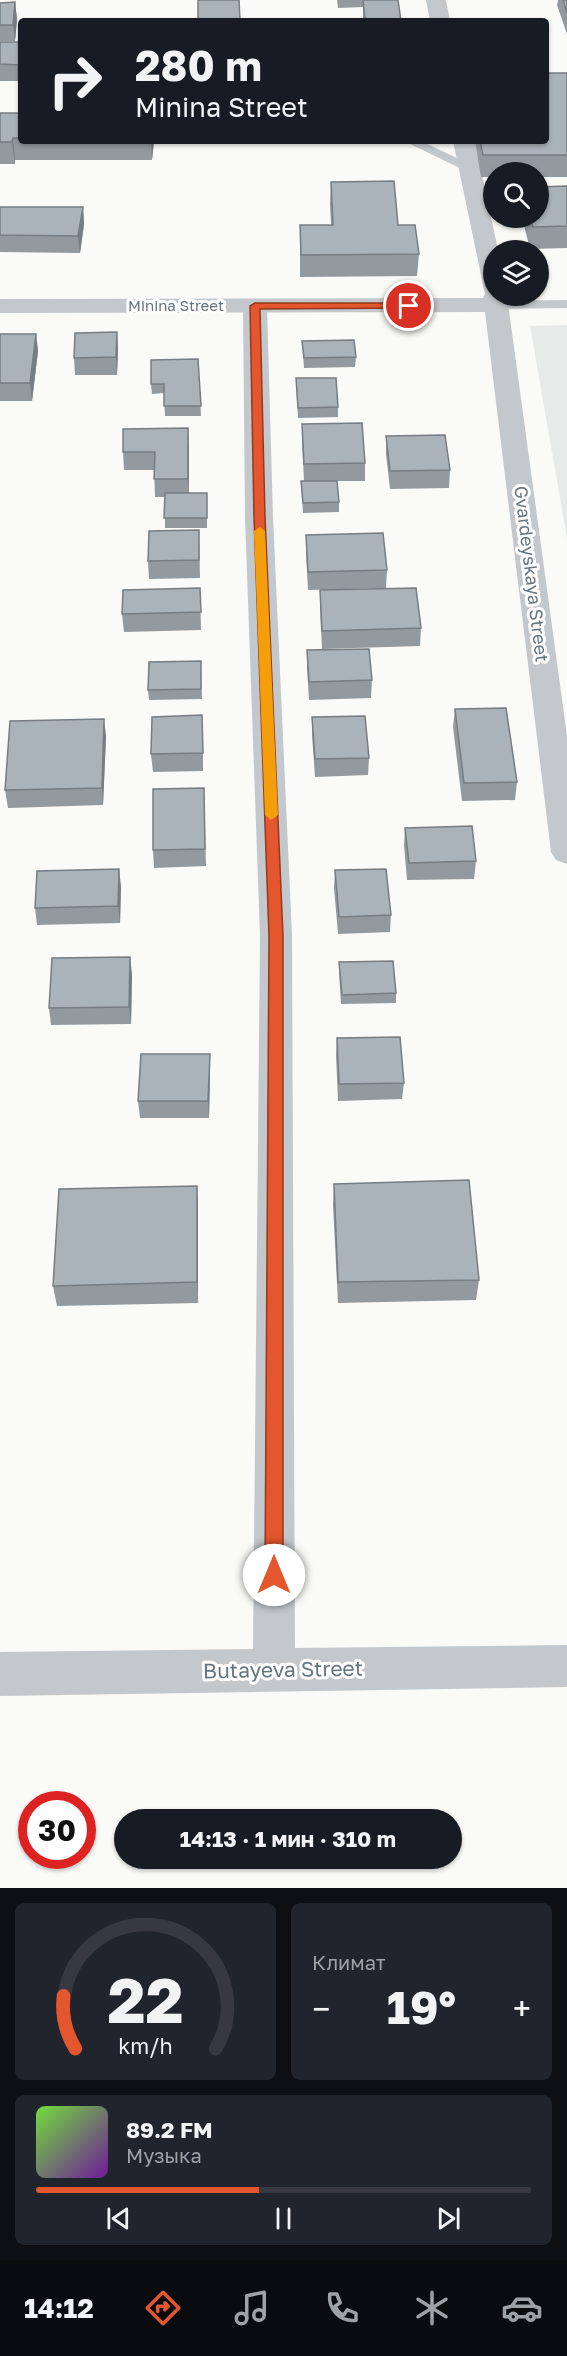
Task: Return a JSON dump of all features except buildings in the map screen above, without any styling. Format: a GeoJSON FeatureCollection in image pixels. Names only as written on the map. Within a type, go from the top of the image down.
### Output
{"type":"FeatureCollection","features":[{"type":"Feature","properties":{"kind":"street"},"geometry":{"type":"LineString","coordinates":[[436,0],[439,18]]}},
{"type":"Feature","properties":{"kind":"street","name":"Gvardeyskaya Street"},"geometry":{"type":"LineString","coordinates":[[465,144],[484,240]]}},
{"type":"Feature","properties":{"kind":"street","name":"Minina Street"},"geometry":{"type":"LineString","coordinates":[[0,306],[255,306],[483,297]]}},
{"type":"Feature","properties":{"kind":"street"},"geometry":{"type":"LineString","coordinates":[[255,306],[259,517],[276,936],[274,1670]]}},
{"type":"Feature","properties":{"kind":"street","name":"Gvardeyskaya Street"},"geometry":{"type":"LineString","coordinates":[[496,306],[567,852]]}},
{"type":"Feature","properties":{"kind":"street","name":"Butayeva Street"},"geometry":{"type":"LineString","coordinates":[[0,1674],[567,1666]]}},
{"type":"Feature","properties":{"kind":"lane"},"geometry":{"type":"LineString","coordinates":[[417,144],[469,167]]}},
{"type":"Feature","properties":{"kind":"lane"},"geometry":{"type":"LineString","coordinates":[[549,302],[567,304]]}},
{"type":"Feature","properties":{"kind":"shaded area"},"geometry":{"type":"Polygon","coordinates":[[[567,325],[567,538],[530,326],[567,325]]]}},
{"type":"Feature","properties":{"kind":"slow traffic"},"geometry":{"type":"LineString","coordinates":[[260,531],[271,815]]}},
{"type":"Feature","properties":{"kind":"route"},"geometry":{"type":"LineString","coordinates":[[274,1575],[276,936],[259,517],[255,306],[409,306]]}}]}
